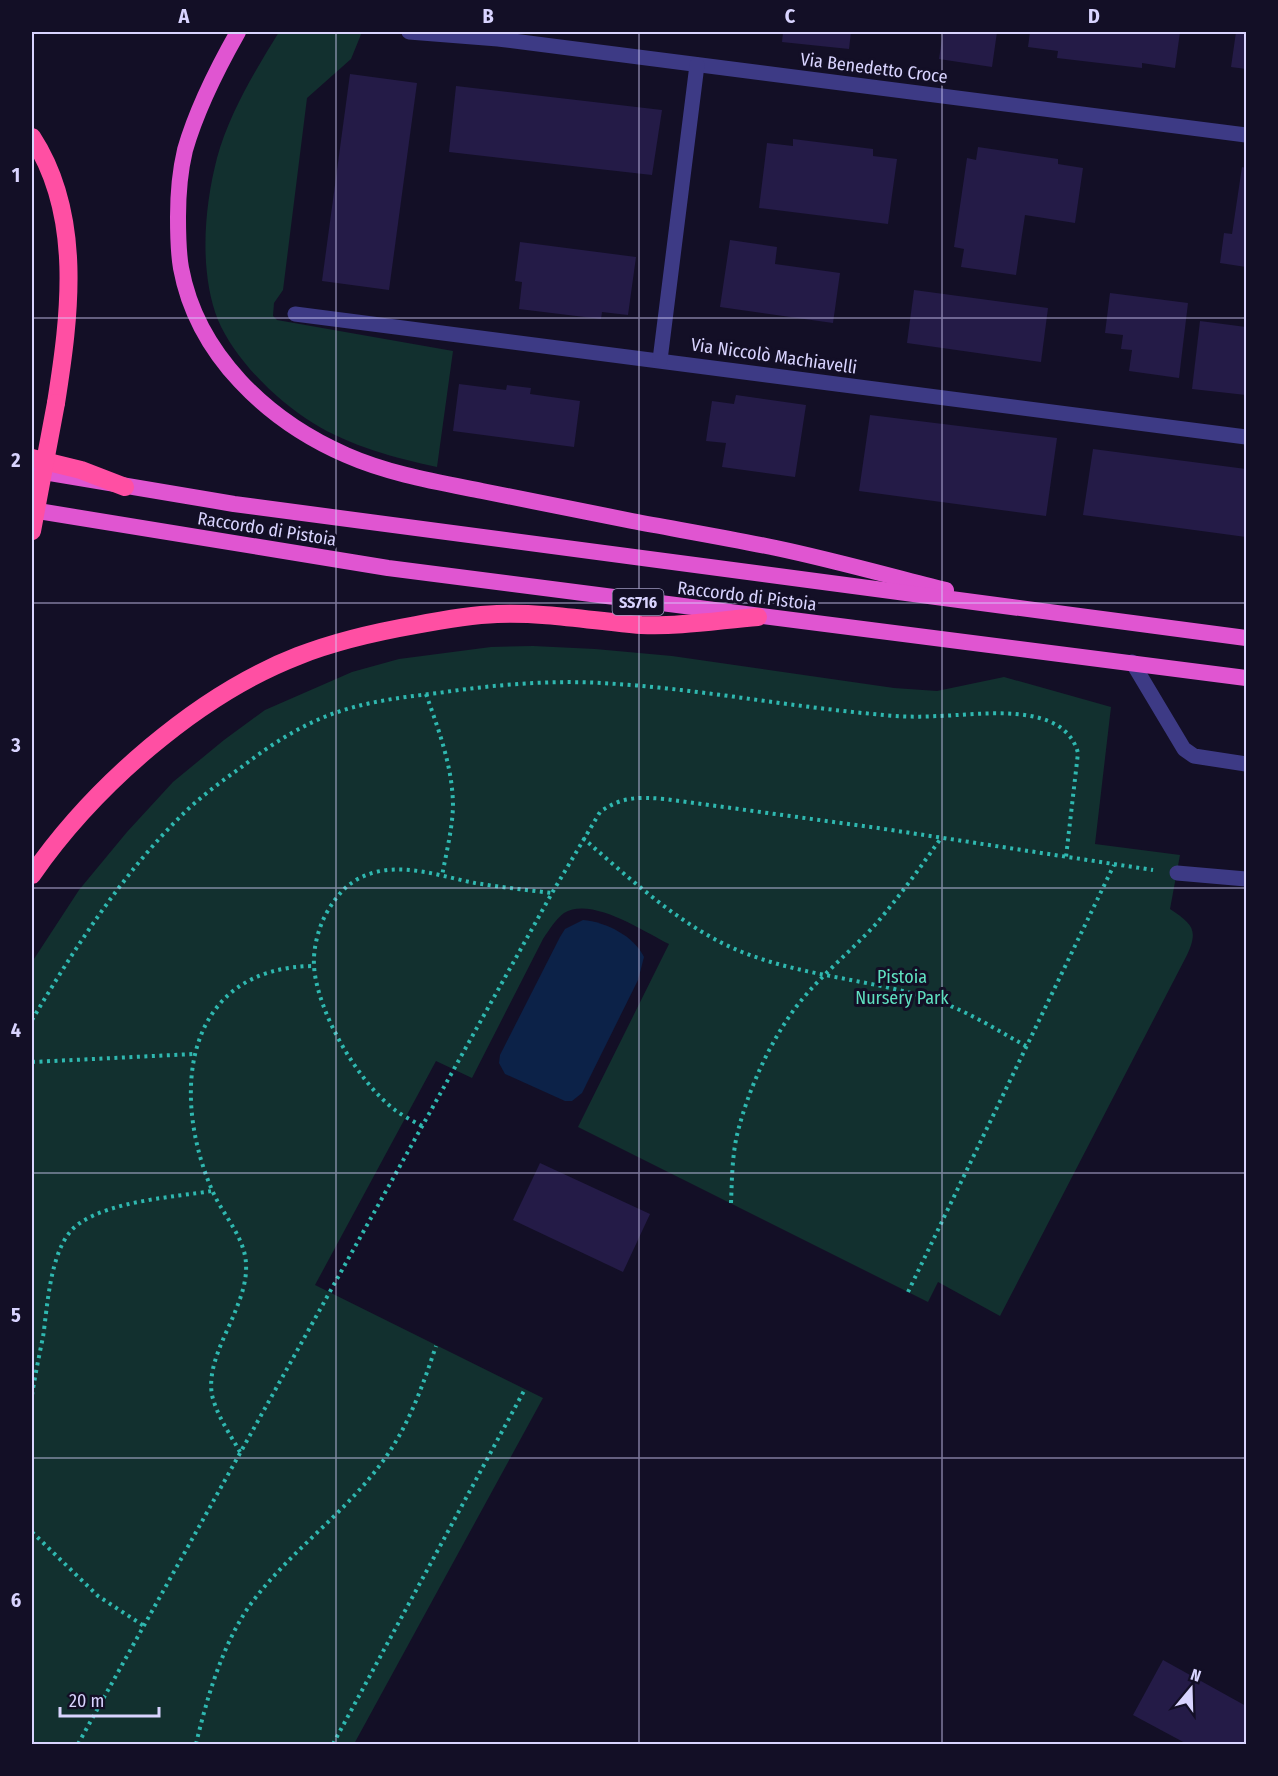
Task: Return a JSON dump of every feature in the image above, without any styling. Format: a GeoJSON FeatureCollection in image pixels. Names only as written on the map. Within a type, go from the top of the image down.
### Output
{"type":"FeatureCollection","features":[{"type":"Feature","properties":{"kind":"highway"},"geometry":{"type":"LineString","coordinates":[[238,32],[201,105],[185,151],[178,196],[181,268],[192,305],[204,331],[229,368],[266,406],[298,431],[348,456],[414,476],[774,548],[1023,609]]}},
{"type":"Feature","properties":{"kind":"highway"},"geometry":{"type":"LineString","coordinates":[[32,137],[39,147],[58,198],[69,276],[67,336],[57,403],[32,531]]}},
{"type":"Feature","properties":{"kind":"highway"},"geometry":{"type":"LineString","coordinates":[[32,458],[81,470],[125,486]]}},
{"type":"Feature","properties":{"kind":"highway","name":"Raccordo di Pistoia"},"geometry":{"type":"LineString","coordinates":[[32,470],[234,504],[1246,638]]}},
{"type":"Feature","properties":{"kind":"highway","name":"Raccordo di Pistoia"},"geometry":{"type":"LineString","coordinates":[[32,510],[388,568],[1246,678]]}},
{"type":"Feature","properties":{"kind":"highway"},"geometry":{"type":"LineString","coordinates":[[32,875],[71,824],[138,758],[213,700],[296,657],[342,641],[393,629],[442,620],[496,614],[547,614],[657,625],[758,617]]}},
{"type":"Feature","properties":{"kind":"street","name":"Via Benedetto Croce"},"geometry":{"type":"LineString","coordinates":[[409,32],[498,39],[1246,135]]}},
{"type":"Feature","properties":{"kind":"street","name":"Via Benedetto Croce"},"geometry":{"type":"LineString","coordinates":[[480,32],[498,39]]}},
{"type":"Feature","properties":{"kind":"street"},"geometry":{"type":"LineString","coordinates":[[660,360],[697,66]]}},
{"type":"Feature","properties":{"kind":"street","name":"Via Niccolò Machiavelli"},"geometry":{"type":"LineString","coordinates":[[296,314],[1246,437]]}},
{"type":"Feature","properties":{"kind":"street"},"geometry":{"type":"LineString","coordinates":[[1132,662],[1184,749],[1194,756],[1246,764]]}},
{"type":"Feature","properties":{"kind":"street"},"geometry":{"type":"LineString","coordinates":[[1177,873],[1246,879]]}},
{"type":"Feature","properties":{"kind":"path"},"geometry":{"type":"LineString","coordinates":[[32,1020],[55,981],[145,854],[183,814],[218,784],[265,750],[314,722],[356,705],[426,694],[538,683],[598,682],[651,686],[886,716],[991,713],[1036,717],[1068,732],[1075,740],[1078,753],[1066,857]]}},
{"type":"Feature","properties":{"kind":"path"},"geometry":{"type":"LineString","coordinates":[[426,694],[443,741],[452,791],[451,826],[442,876]]}},
{"type":"Feature","properties":{"kind":"path"},"geometry":{"type":"LineString","coordinates":[[78,1744],[552,892],[600,812],[612,803],[641,797],[1177,873]]}},
{"type":"Feature","properties":{"kind":"path"},"geometry":{"type":"LineString","coordinates":[[583,838],[623,873],[700,930],[739,951],[775,965],[856,980],[930,998],[1026,1046]]}},
{"type":"Feature","properties":{"kind":"path"},"geometry":{"type":"LineString","coordinates":[[730,1203],[738,1131],[761,1068],[780,1032],[796,1007],[824,975],[903,893],[941,838]]}},
{"type":"Feature","properties":{"kind":"path"},"geometry":{"type":"LineString","coordinates":[[908,1292],[1114,865]]}},
{"type":"Feature","properties":{"kind":"path"},"geometry":{"type":"LineString","coordinates":[[422,1126],[395,1110],[377,1093],[353,1063],[333,1028],[319,993],[314,966],[316,939],[323,919],[345,886],[378,871],[397,869],[505,888],[552,892]]}},
{"type":"Feature","properties":{"kind":"path"},"geometry":{"type":"LineString","coordinates":[[240,1453],[220,1416],[212,1394],[211,1380],[218,1353],[242,1293],[247,1275],[246,1260],[241,1244],[212,1191],[195,1136],[191,1102],[194,1054],[204,1025],[216,1006],[230,993],[248,981],[270,971],[291,966],[314,966]]}},
{"type":"Feature","properties":{"kind":"path"},"geometry":{"type":"LineString","coordinates":[[32,1062],[194,1054]]}},
{"type":"Feature","properties":{"kind":"path"},"geometry":{"type":"LineString","coordinates":[[32,1395],[52,1278],[58,1253],[65,1237],[78,1223],[115,1208],[212,1191]]}},
{"type":"Feature","properties":{"kind":"path"},"geometry":{"type":"LineString","coordinates":[[196,1744],[221,1664],[250,1606],[279,1571],[381,1464],[412,1411],[436,1346]]}},
{"type":"Feature","properties":{"kind":"path"},"geometry":{"type":"LineString","coordinates":[[333,1744],[525,1389]]}},
{"type":"Feature","properties":{"kind":"path"},"geometry":{"type":"LineString","coordinates":[[32,1532],[98,1596],[144,1626]]}},
{"type":"Feature","properties":{"kind":"green space"},"geometry":{"type":"Polygon","coordinates":[[[279,32],[362,32],[351,59],[307,98],[283,290],[274,303],[273,316],[277,320],[453,351],[437,467],[357,445],[299,414],[258,378],[235,350],[218,320],[212,301],[206,261],[209,198],[217,158],[228,125],[252,77],[279,32]]]}},
{"type":"Feature","properties":{"kind":"green space","name":"Pistoia Nursery Park"},"geometry":{"type":"Polygon","coordinates":[[[533,646],[672,656],[894,688],[937,691],[1004,677],[1111,707],[1095,844],[1180,855],[1170,909],[1188,923],[1193,933],[1187,955],[1000,1316],[938,1282],[928,1302],[578,1127],[669,944],[617,917],[602,912],[575,909],[564,913],[543,939],[472,1078],[436,1061],[315,1285],[543,1398],[354,1744],[32,1744],[32,962],[79,890],[127,832],[173,782],[265,710],[352,672],[399,659],[491,647],[533,646]]]}},
{"type":"Feature","properties":{"kind":"water"},"geometry":{"type":"Polygon","coordinates":[[[583,920],[618,931],[639,949],[644,957],[638,980],[582,1093],[572,1101],[565,1101],[505,1074],[499,1063],[500,1055],[560,937],[565,929],[583,920]]]}},
{"type":"Feature","properties":{"kind":"building"},"geometry":{"type":"Polygon","coordinates":[[[783,32],[851,32],[849,49],[782,42],[783,32]]]}},
{"type":"Feature","properties":{"kind":"building"},"geometry":{"type":"Polygon","coordinates":[[[943,32],[997,32],[992,67],[939,59],[943,32]]]}},
{"type":"Feature","properties":{"kind":"building"},"geometry":{"type":"Polygon","coordinates":[[[1030,32],[1180,32],[1175,68],[1142,63],[1142,68],[1057,58],[1058,51],[1028,47],[1030,32]]]}},
{"type":"Feature","properties":{"kind":"building"},"geometry":{"type":"Polygon","coordinates":[[[1236,32],[1246,32],[1246,69],[1231,67],[1236,32]]]}},
{"type":"Feature","properties":{"kind":"building"},"geometry":{"type":"Polygon","coordinates":[[[350,74],[417,83],[389,290],[322,281],[350,74]]]}},
{"type":"Feature","properties":{"kind":"building"},"geometry":{"type":"Polygon","coordinates":[[[456,86],[662,110],[652,175],[449,152],[456,86]]]}},
{"type":"Feature","properties":{"kind":"building"},"geometry":{"type":"Polygon","coordinates":[[[793,139],[873,149],[873,156],[897,159],[888,224],[759,208],[767,143],[793,146],[793,139]]]}},
{"type":"Feature","properties":{"kind":"building"},"geometry":{"type":"Polygon","coordinates":[[[978,147],[1058,159],[1058,164],[1083,168],[1075,223],[1025,215],[1016,275],[961,267],[964,249],[954,247],[967,158],[976,160],[978,147]]]}},
{"type":"Feature","properties":{"kind":"building"},"geometry":{"type":"Polygon","coordinates":[[[1242,167],[1246,168],[1246,267],[1220,263],[1224,233],[1232,234],[1242,167]]]}},
{"type":"Feature","properties":{"kind":"building"},"geometry":{"type":"Polygon","coordinates":[[[730,240],[777,247],[775,264],[840,273],[833,323],[720,307],[730,240]]]}},
{"type":"Feature","properties":{"kind":"building"},"geometry":{"type":"Polygon","coordinates":[[[520,242],[636,257],[628,315],[602,312],[601,319],[519,309],[522,282],[515,281],[520,242]]]}},
{"type":"Feature","properties":{"kind":"building"},"geometry":{"type":"Polygon","coordinates":[[[914,290],[1048,308],[1041,362],[907,343],[914,290]]]}},
{"type":"Feature","properties":{"kind":"building"},"geometry":{"type":"Polygon","coordinates":[[[1110,293],[1188,303],[1179,378],[1129,371],[1132,350],[1121,349],[1123,335],[1105,333],[1110,293]]]}},
{"type":"Feature","properties":{"kind":"building"},"geometry":{"type":"Polygon","coordinates":[[[1200,321],[1246,327],[1246,395],[1192,389],[1200,321]]]}},
{"type":"Feature","properties":{"kind":"building"},"geometry":{"type":"Polygon","coordinates":[[[459,384],[506,390],[507,385],[531,388],[530,394],[580,401],[574,447],[453,431],[459,384]]]}},
{"type":"Feature","properties":{"kind":"building"},"geometry":{"type":"Polygon","coordinates":[[[736,395],[806,405],[795,477],[722,467],[726,443],[706,441],[712,401],[734,404],[736,395]]]}},
{"type":"Feature","properties":{"kind":"building"},"geometry":{"type":"Polygon","coordinates":[[[870,415],[1057,438],[1046,516],[859,491],[870,415]]]}},
{"type":"Feature","properties":{"kind":"building"},"geometry":{"type":"Polygon","coordinates":[[[1093,449],[1246,469],[1246,537],[1083,515],[1093,449]]]}},
{"type":"Feature","properties":{"kind":"building"},"geometry":{"type":"Polygon","coordinates":[[[540,1163],[650,1214],[623,1272],[513,1220],[540,1163]]]}},
{"type":"Feature","properties":{"kind":"building"},"geometry":{"type":"Polygon","coordinates":[[[1163,1660],[1246,1706],[1246,1744],[1187,1744],[1133,1715],[1163,1660]]]}}]}
